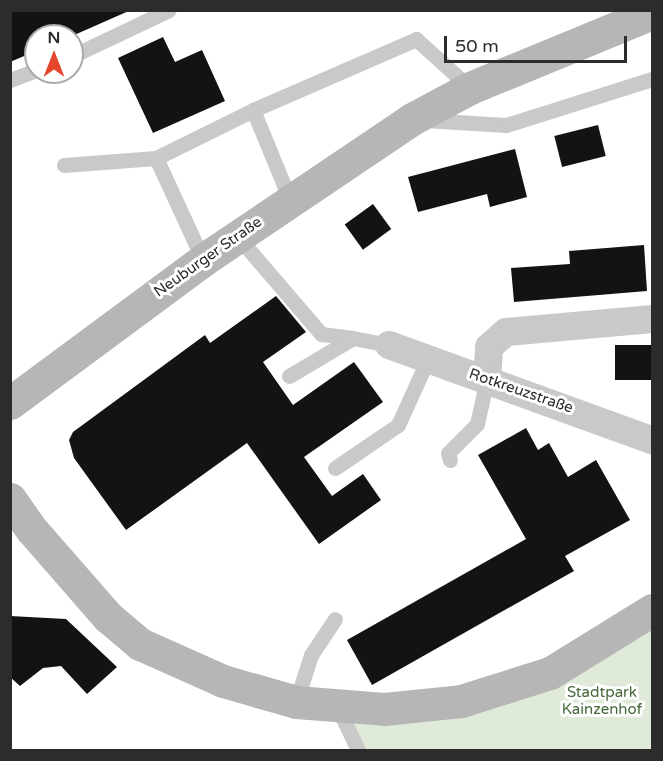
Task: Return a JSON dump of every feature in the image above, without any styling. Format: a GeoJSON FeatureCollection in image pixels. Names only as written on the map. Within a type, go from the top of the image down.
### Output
{"type":"FeatureCollection","features":[{"type":"Feature","properties":{"kind":"street","name":"Neuburger Straße"},"geometry":{"type":"LineString","coordinates":[[10,403],[203,260],[412,119],[470,88],[652,13]]}},
{"type":"Feature","properties":{"kind":"street"},"geometry":{"type":"LineString","coordinates":[[487,379],[489,347],[506,332],[652,319]]}},
{"type":"Feature","properties":{"kind":"street","name":"Rotkreuzstraße"},"geometry":{"type":"LineString","coordinates":[[389,345],[652,440]]}},
{"type":"Feature","properties":{"kind":"street"},"geometry":{"type":"LineString","coordinates":[[10,499],[32,530],[108,617],[140,644],[222,681],[296,702],[338,708],[421,707],[511,688],[597,647],[652,610]]}},
{"type":"Feature","properties":{"kind":"lane"},"geometry":{"type":"LineString","coordinates":[[84,50],[169,10]]}},
{"type":"Feature","properties":{"kind":"lane"},"geometry":{"type":"LineString","coordinates":[[64,165],[156,158],[253,110],[417,39],[470,88]]}},
{"type":"Feature","properties":{"kind":"lane"},"geometry":{"type":"LineString","coordinates":[[412,119],[506,125],[652,79]]}},
{"type":"Feature","properties":{"kind":"lane"},"geometry":{"type":"LineString","coordinates":[[253,110],[290,200]]}},
{"type":"Feature","properties":{"kind":"lane"},"geometry":{"type":"LineString","coordinates":[[156,158],[203,260]]}},
{"type":"Feature","properties":{"kind":"lane"},"geometry":{"type":"LineString","coordinates":[[238,237],[321,334],[389,345]]}},
{"type":"Feature","properties":{"kind":"lane"},"geometry":{"type":"LineString","coordinates":[[289,376],[353,338]]}},
{"type":"Feature","properties":{"kind":"lane"},"geometry":{"type":"LineString","coordinates":[[335,468],[398,425],[428,359]]}},
{"type":"Feature","properties":{"kind":"lane"},"geometry":{"type":"LineString","coordinates":[[450,460],[448,453],[477,424],[487,379]]}},
{"type":"Feature","properties":{"kind":"lane"},"geometry":{"type":"LineString","coordinates":[[296,702],[311,655],[335,619]]}},
{"type":"Feature","properties":{"kind":"lane"},"geometry":{"type":"LineString","coordinates":[[338,708],[358,750]]}},
{"type":"Feature","properties":{"kind":"green space","name":"Stadtpark Kainzenhof"},"geometry":{"type":"Polygon","coordinates":[[[652,610],[652,750],[361,750],[338,709],[447,704],[652,610]]]}},
{"type":"Feature","properties":{"kind":"building"},"geometry":{"type":"Polygon","coordinates":[[[10,10],[131,10],[84,31],[84,24],[24,24],[24,56],[10,62],[10,10]]]}},
{"type":"Feature","properties":{"kind":"building"},"geometry":{"type":"Polygon","coordinates":[[[163,37],[175,62],[202,50],[225,101],[153,133],[118,58],[163,37]]]}},
{"type":"Feature","properties":{"kind":"building"},"geometry":{"type":"Polygon","coordinates":[[[598,125],[606,156],[562,167],[554,136],[598,125]]]}},
{"type":"Feature","properties":{"kind":"building"},"geometry":{"type":"Polygon","coordinates":[[[515,149],[527,197],[490,207],[487,194],[418,212],[408,177],[515,149]]]}},
{"type":"Feature","properties":{"kind":"building"},"geometry":{"type":"Polygon","coordinates":[[[373,204],[391,229],[363,250],[345,225],[373,204]]]}},
{"type":"Feature","properties":{"kind":"building"},"geometry":{"type":"Polygon","coordinates":[[[644,245],[647,291],[514,302],[511,268],[570,264],[569,251],[644,245]]]}},
{"type":"Feature","properties":{"kind":"building"},"geometry":{"type":"Polygon","coordinates":[[[276,296],[306,332],[263,362],[293,405],[354,362],[383,402],[304,457],[332,496],[363,474],[381,500],[319,544],[247,443],[126,530],[74,458],[69,440],[73,432],[205,335],[210,343],[276,296]]]}},
{"type":"Feature","properties":{"kind":"building"},"geometry":{"type":"Polygon","coordinates":[[[615,345],[652,345],[652,380],[615,380],[615,345]]]}},
{"type":"Feature","properties":{"kind":"building"},"geometry":{"type":"Polygon","coordinates":[[[526,428],[538,450],[549,443],[568,477],[596,460],[630,520],[565,556],[574,571],[372,685],[347,640],[526,539],[478,455],[526,428]]]}},
{"type":"Feature","properties":{"kind":"building"},"geometry":{"type":"Polygon","coordinates":[[[10,616],[66,619],[117,667],[87,694],[61,666],[43,668],[20,686],[10,677],[10,616]]]}}]}
